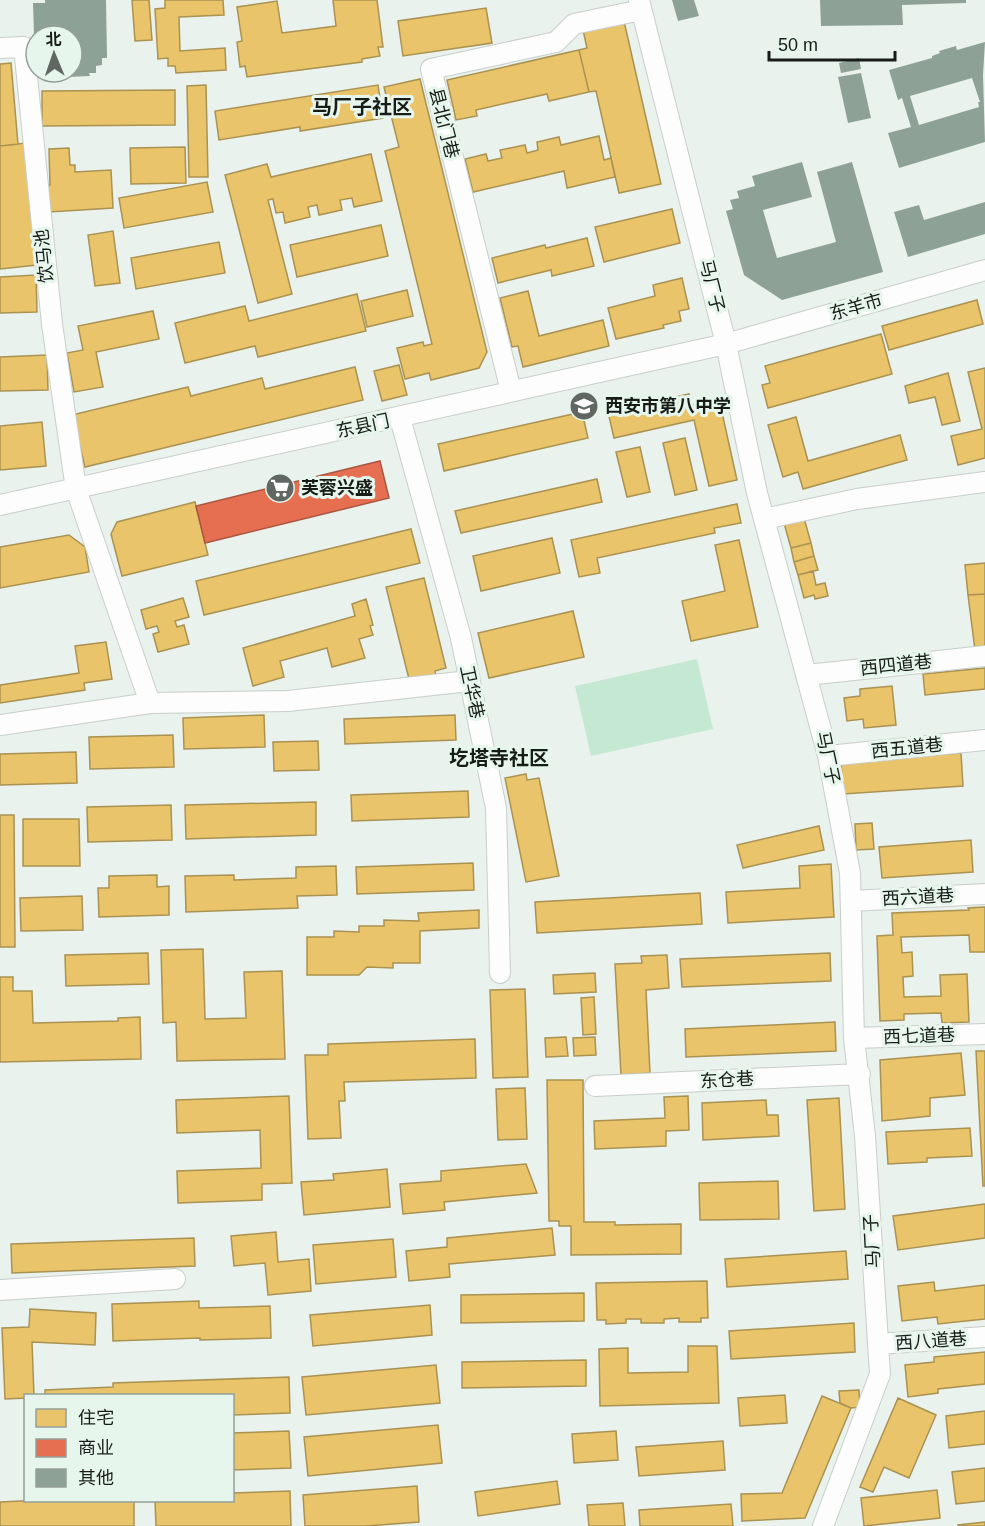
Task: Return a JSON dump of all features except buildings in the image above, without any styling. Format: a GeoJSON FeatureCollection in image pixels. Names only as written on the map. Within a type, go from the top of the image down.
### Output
{"type":"FeatureCollection","features":[{"type":"Feature","properties":{"kind":"street","name":"马厂子"},"geometry":{"type":"LineString","coordinates":[[640,5],[726,344],[764,519],[828,756],[850,873],[854,1038],[866,1136],[880,1374],[823,1526]]}},
{"type":"Feature","properties":{"kind":"street","name":"县北门巷"},"geometry":{"type":"LineString","coordinates":[[511,391],[431,69],[556,42],[574,24],[640,5]]}},
{"type":"Feature","properties":{"kind":"street","name":"饮马池"},"geometry":{"type":"LineString","coordinates":[[0,48],[24,47],[52,324],[76,489]]}},
{"type":"Feature","properties":{"kind":"street","name":"东羊市"},"geometry":{"type":"LineString","coordinates":[[726,344],[985,270]]}},
{"type":"Feature","properties":{"kind":"street","name":"东县门"},"geometry":{"type":"LineString","coordinates":[[0,505],[726,344]]}},
{"type":"Feature","properties":{"kind":"street","name":"卫华巷"},"geometry":{"type":"LineString","coordinates":[[400,418],[458,627],[496,808],[500,973]]}},
{"type":"Feature","properties":{"kind":"street"},"geometry":{"type":"LineString","coordinates":[[764,519],[857,499],[985,482]]}},
{"type":"Feature","properties":{"kind":"street"},"geometry":{"type":"LineString","coordinates":[[76,489],[150,703]]}},
{"type":"Feature","properties":{"kind":"street","name":"西四道巷"},"geometry":{"type":"LineString","coordinates":[[807,675],[985,656]]}},
{"type":"Feature","properties":{"kind":"street"},"geometry":{"type":"LineString","coordinates":[[0,725],[150,703],[288,701],[470,681]]}},
{"type":"Feature","properties":{"kind":"street","name":"西五道巷"},"geometry":{"type":"LineString","coordinates":[[828,756],[985,740]]}},
{"type":"Feature","properties":{"kind":"street","name":"西六道巷"},"geometry":{"type":"LineString","coordinates":[[851,901],[985,894]]}},
{"type":"Feature","properties":{"kind":"street","name":"西七道巷"},"geometry":{"type":"LineString","coordinates":[[854,1038],[985,1034]]}},
{"type":"Feature","properties":{"kind":"street","name":"东仓巷"},"geometry":{"type":"LineString","coordinates":[[595,1086],[860,1074]]}},
{"type":"Feature","properties":{"kind":"street"},"geometry":{"type":"LineString","coordinates":[[0,1290],[175,1280]]}},
{"type":"Feature","properties":{"kind":"street","name":"西八道巷"},"geometry":{"type":"LineString","coordinates":[[878,1344],[985,1337]]}},
{"type":"Feature","properties":{"kind":"green space"},"geometry":{"type":"Polygon","coordinates":[[[697,659],[713,729],[591,756],[575,686],[697,659]]]}},
{"type":"Feature","properties":{"kind":"place","name":"西安市第八中学"},"geometry":{"type":"Point","coordinates":[584,406]}},
{"type":"Feature","properties":{"kind":"place","name":"芙蓉兴盛"},"geometry":{"type":"Point","coordinates":[280,488]}},
{"type":"Feature","properties":{"kind":"district","name":"马厂子社区"},"geometry":{"type":"Point","coordinates":[362,107]}},
{"type":"Feature","properties":{"kind":"district","name":"圪塔寺社区"},"geometry":{"type":"Point","coordinates":[499,758]}}]}
